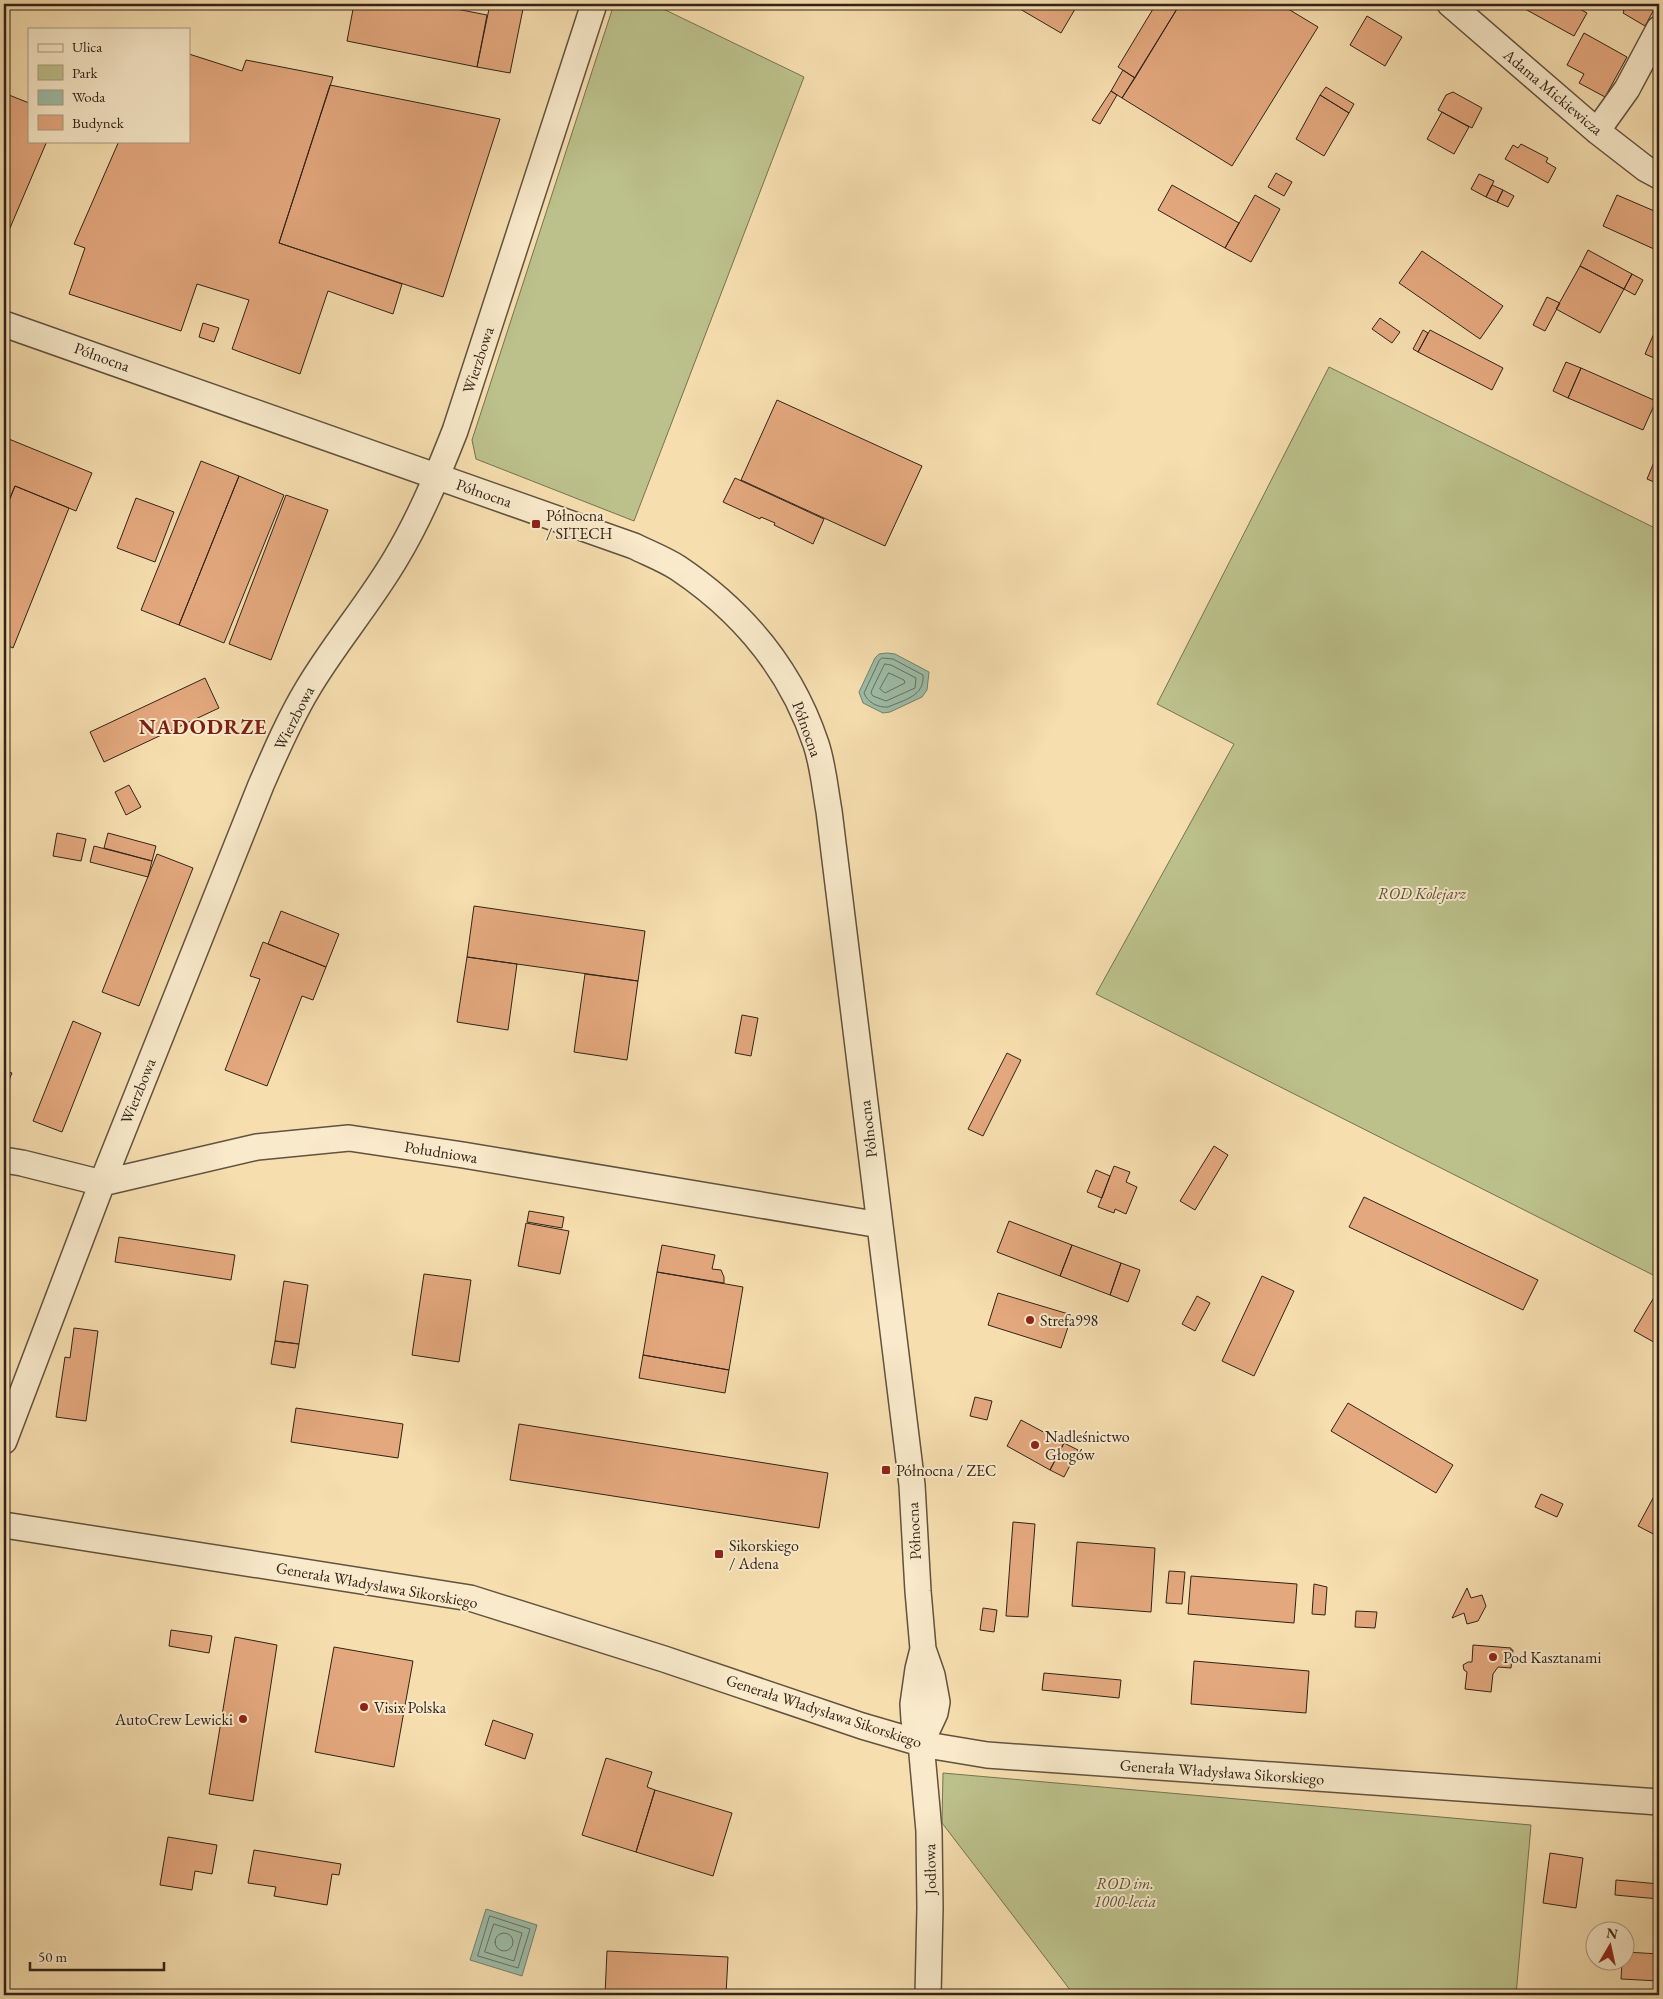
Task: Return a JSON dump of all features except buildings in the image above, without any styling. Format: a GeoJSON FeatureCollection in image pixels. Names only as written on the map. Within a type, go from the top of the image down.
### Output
{"type":"FeatureCollection","features":[{"type":"Feature","properties":{"kind":"street","name":"Wierzbowa"},"geometry":{"type":"LineString","coordinates":[[4,1441],[102,1182],[261,785],[288,724],[328,657],[366,605],[397,557],[437,477],[455,431],[594,4]]}},
{"type":"Feature","properties":{"kind":"street","name":"Adama Mickiewicza"},"geometry":{"type":"LineString","coordinates":[[1450,4],[1597,131],[1659,176]]}},
{"type":"Feature","properties":{"kind":"street"},"geometry":{"type":"LineString","coordinates":[[1597,131],[1626,89],[1659,29]]}},
{"type":"Feature","properties":{"kind":"street","name":"Północna"},"geometry":{"type":"LineString","coordinates":[[4,324],[634,546],[676,567],[719,599],[750,628],[779,668],[800,705],[816,745],[829,811],[912,1485],[923,1649],[918,1668],[924,1708],[914,1720],[921,1743]]}},
{"type":"Feature","properties":{"kind":"street","name":"Południowa"},"geometry":{"type":"LineString","coordinates":[[4,1160],[102,1182],[257,1147],[349,1138],[463,1155],[880,1225]]}},
{"type":"Feature","properties":{"kind":"street","name":"Generała Władysława Sikorskiego"},"geometry":{"type":"LineString","coordinates":[[4,1525],[470,1598],[664,1659],[870,1728],[921,1743],[968,1752],[996,1756],[1659,1802]]}},
{"type":"Feature","properties":{"kind":"street"},"geometry":{"type":"LineString","coordinates":[[870,1728],[924,1708],[968,1752]]}},
{"type":"Feature","properties":{"kind":"street","name":"Jodłowa"},"geometry":{"type":"LineString","coordinates":[[921,1743],[929,1830],[928,1995]]}},
{"type":"Feature","properties":{"kind":"green space"},"geometry":{"type":"Polygon","coordinates":[[[614,4],[653,4],[804,77],[634,521],[476,459],[472,440],[614,4]]]}},
{"type":"Feature","properties":{"kind":"green space","name":"ROD Kolejarz"},"geometry":{"type":"Polygon","coordinates":[[[1329,367],[1659,530],[1659,1267],[1655,1276],[1096,994],[1234,744],[1157,704],[1329,367]]]}},
{"type":"Feature","properties":{"kind":"green space","name":"ROD im. 1000-lecia"},"geometry":{"type":"Polygon","coordinates":[[[943,1773],[1531,1825],[1516,1995],[1074,1995],[942,1823],[943,1773]]]}},
{"type":"Feature","properties":{"kind":"water"},"geometry":{"type":"Polygon","coordinates":[[[879,654],[895,654],[929,672],[927,690],[922,697],[890,712],[883,713],[863,703],[859,692],[875,658],[879,654]]]}},
{"type":"Feature","properties":{"kind":"water"},"geometry":{"type":"Polygon","coordinates":[[[486,1909],[537,1925],[522,1976],[470,1960],[486,1909]]]}},
{"type":"Feature","properties":{"kind":"place","name":"Północna / SITECH"},"geometry":{"type":"Point","coordinates":[536,524]}},
{"type":"Feature","properties":{"kind":"place","name":"Strefa998"},"geometry":{"type":"Point","coordinates":[1030,1320]}},
{"type":"Feature","properties":{"kind":"place","name":"Nadleśnictwo Głogów"},"geometry":{"type":"Point","coordinates":[1035,1445]}},
{"type":"Feature","properties":{"kind":"place","name":"Północna / ZEC"},"geometry":{"type":"Point","coordinates":[886,1470]}},
{"type":"Feature","properties":{"kind":"place","name":"Sikorskiego / Adena"},"geometry":{"type":"Point","coordinates":[719,1554]}},
{"type":"Feature","properties":{"kind":"place","name":"Pod Kasztanami"},"geometry":{"type":"Point","coordinates":[1493,1657]}},
{"type":"Feature","properties":{"kind":"place","name":"Visix Polska"},"geometry":{"type":"Point","coordinates":[364,1707]}},
{"type":"Feature","properties":{"kind":"place","name":"AutoCrew Lewicki"},"geometry":{"type":"Point","coordinates":[243,1719]}},
{"type":"Feature","properties":{"kind":"district","name":"NADODRZE"},"geometry":{"type":"Point","coordinates":[203,726]}}]}
